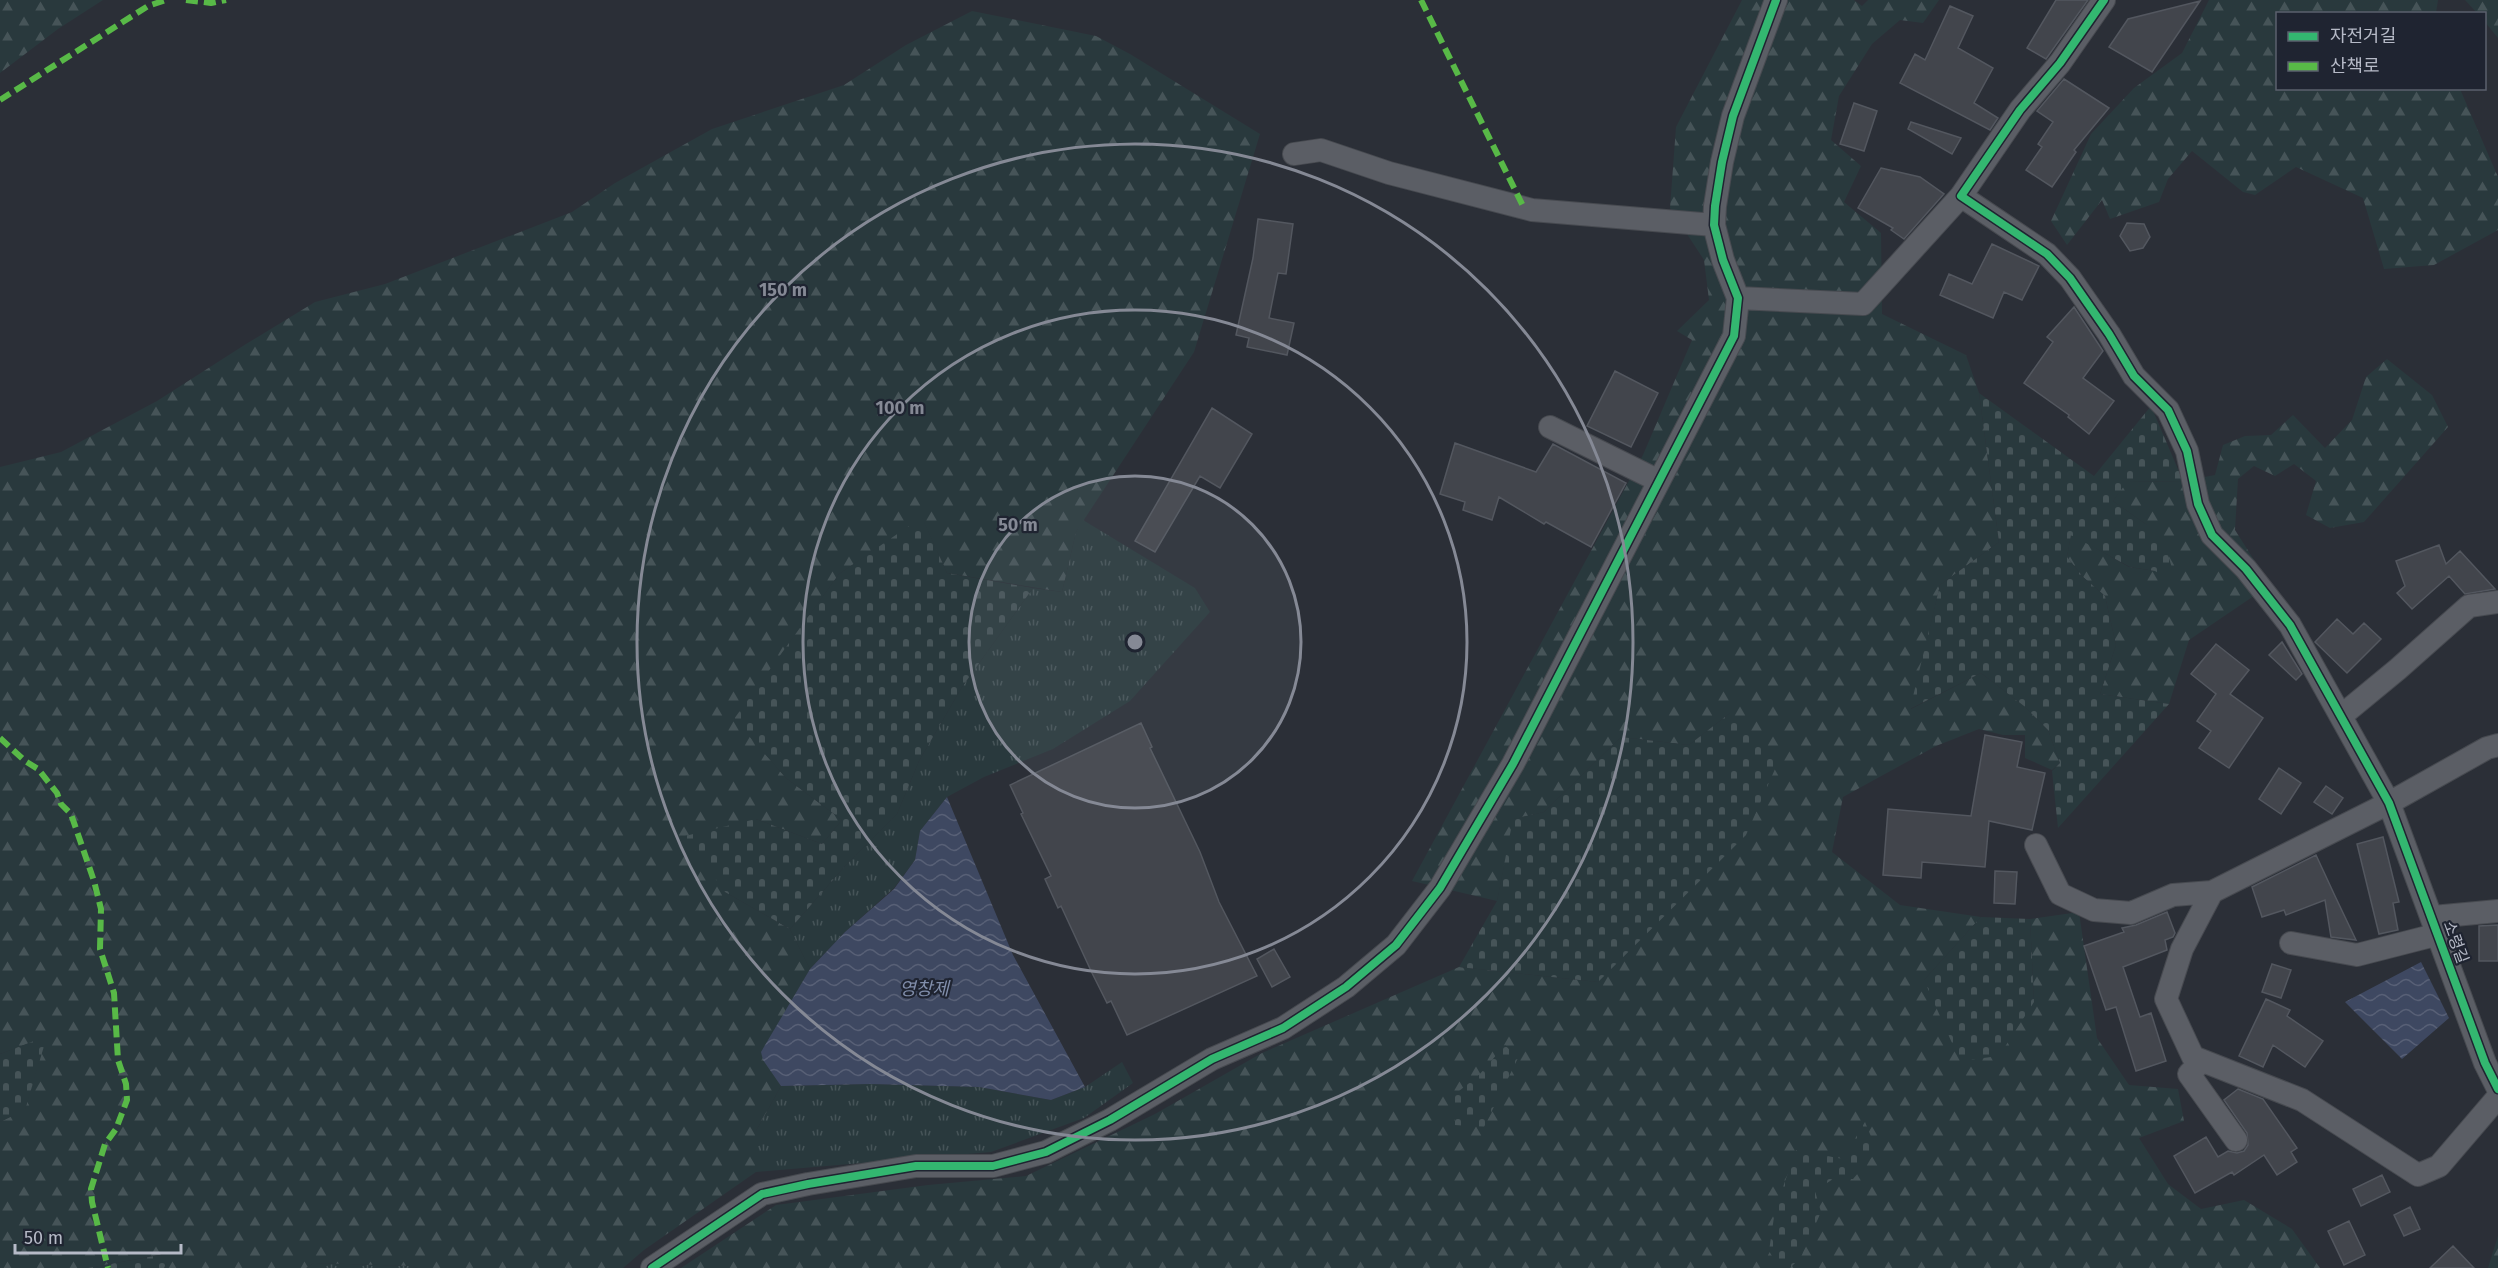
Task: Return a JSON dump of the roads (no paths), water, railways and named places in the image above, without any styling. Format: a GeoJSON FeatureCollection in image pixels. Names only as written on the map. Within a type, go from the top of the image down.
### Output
{"type":"FeatureCollection","features":[{"type":"Feature","properties":{"kind":"street"},"geometry":{"type":"LineString","coordinates":[[652,1268],[762,1194],[916,1166],[993,1166],[1046,1152],[1110,1120],[1212,1059],[1284,1028],[1346,987],[1396,945],[1440,888],[1513,764],[1734,336],[1738,297],[1723,260],[1714,225],[1722,162],[1733,116],[1776,0]]}},
{"type":"Feature","properties":{"kind":"street"},"geometry":{"type":"LineString","coordinates":[[1738,297],[1863,304],[1961,196],[2020,110],[2060,63],[2104,0]]}},
{"type":"Feature","properties":{"kind":"street"},"geometry":{"type":"LineString","coordinates":[[1294,154],[1321,150],[1389,173],[1532,210],[1714,225]]}},
{"type":"Feature","properties":{"kind":"street","name":"소령길"},"geometry":{"type":"LineString","coordinates":[[1961,196],[2047,254],[2070,278],[2109,334],[2134,376],[2168,410],[2187,451],[2198,504],[2212,535],[2246,569],[2290,625],[2389,803],[2492,1062],[2498,1089]]}},
{"type":"Feature","properties":{"kind":"street"},"geometry":{"type":"LineString","coordinates":[[1550,427],[1659,481]]}},
{"type":"Feature","properties":{"kind":"street"},"geometry":{"type":"LineString","coordinates":[[2341,716],[2469,606],[2498,602]]}},
{"type":"Feature","properties":{"kind":"street"},"geometry":{"type":"LineString","coordinates":[[2036,845],[2060,894],[2094,910],[2131,914],[2172,895],[2212,892],[2389,803],[2487,748],[2498,745]]}},
{"type":"Feature","properties":{"kind":"street"},"geometry":{"type":"LineString","coordinates":[[2212,892],[2182,949],[2166,999],[2193,1057],[2302,1100],[2418,1175],[2439,1166],[2498,1097]]}},
{"type":"Feature","properties":{"kind":"street"},"geometry":{"type":"LineString","coordinates":[[2291,943],[2357,955],[2436,926],[2498,910]]}},
{"type":"Feature","properties":{"kind":"street"},"geometry":{"type":"LineString","coordinates":[[2202,1061],[2189,1074],[2236,1140]]}},
{"type":"Feature","properties":{"kind":"water","name":"영창제"},"geometry":{"type":"Polygon","coordinates":[[[947,797],[1013,955],[1085,1087],[1051,1100],[979,1087],[870,1084],[781,1086],[763,1060],[761,1052],[810,969],[845,932],[894,889],[915,860],[920,831],[947,797]]]}},
{"type":"Feature","properties":{"kind":"water"},"geometry":{"type":"Polygon","coordinates":[[[2421,962],[2449,1018],[2402,1059],[2345,1002],[2421,962]]]}}]}
